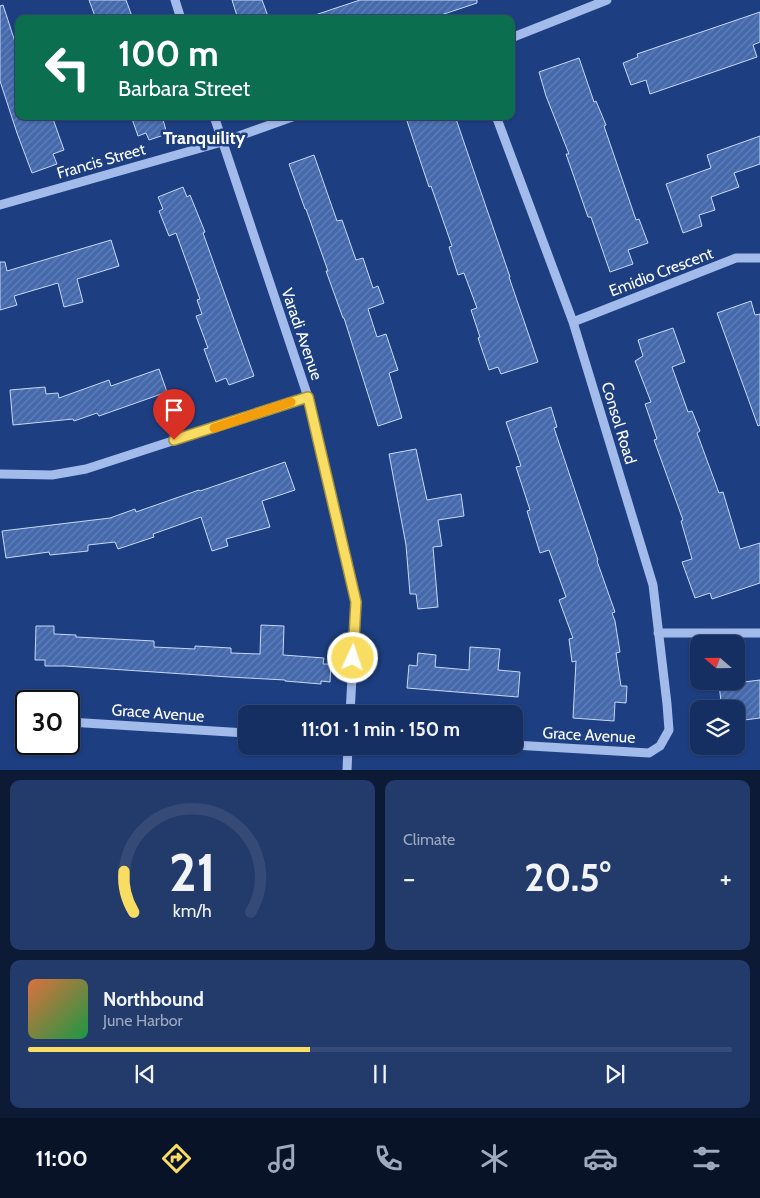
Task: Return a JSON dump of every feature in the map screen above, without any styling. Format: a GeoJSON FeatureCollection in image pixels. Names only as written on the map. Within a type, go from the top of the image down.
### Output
{"type":"FeatureCollection","features":[{"type":"Feature","properties":{"kind":"street"},"geometry":{"type":"LineString","coordinates":[[175,0],[180,15]]}},
{"type":"Feature","properties":{"kind":"street"},"geometry":{"type":"LineString","coordinates":[[515,36],[607,0]]}},
{"type":"Feature","properties":{"kind":"street","name":"Varadi Avenue"},"geometry":{"type":"LineString","coordinates":[[215,120],[308,397],[356,602],[350,705]]}},
{"type":"Feature","properties":{"kind":"street","name":"Francis Street"},"geometry":{"type":"LineString","coordinates":[[0,205],[222,142],[284,120]]}},
{"type":"Feature","properties":{"kind":"street","name":"Consol Road"},"geometry":{"type":"LineString","coordinates":[[497,120],[573,322],[652,585],[669,730],[660,746]]}},
{"type":"Feature","properties":{"kind":"street","name":"Emidio Crescent"},"geometry":{"type":"LineString","coordinates":[[573,322],[736,258],[760,258]]}},
{"type":"Feature","properties":{"kind":"street"},"geometry":{"type":"LineString","coordinates":[[0,474],[52,474],[86,469],[308,397]]}},
{"type":"Feature","properties":{"kind":"street"},"geometry":{"type":"LineString","coordinates":[[658,633],[760,633]]}},
{"type":"Feature","properties":{"kind":"street","name":"Grace Avenue"},"geometry":{"type":"LineString","coordinates":[[80,723],[238,733]]}},
{"type":"Feature","properties":{"kind":"street","name":"Grace Avenue"},"geometry":{"type":"LineString","coordinates":[[523,746],[649,753],[660,746]]}},
{"type":"Feature","properties":{"kind":"street"},"geometry":{"type":"LineString","coordinates":[[347,770],[348,755]]}},
{"type":"Feature","properties":{"kind":"building"},"geometry":{"type":"Polygon","coordinates":[[[89,0],[126,0],[132,15],[95,15],[89,0]]]}},
{"type":"Feature","properties":{"kind":"building"},"geometry":{"type":"Polygon","coordinates":[[[232,0],[262,0],[268,15],[237,15],[232,0]]]}},
{"type":"Feature","properties":{"kind":"building"},"geometry":{"type":"Polygon","coordinates":[[[360,0],[477,0],[477,3],[441,15],[315,15],[360,0]]]}},
{"type":"Feature","properties":{"kind":"building"},"geometry":{"type":"Polygon","coordinates":[[[3,5],[15,42],[15,120],[53,120],[64,150],[53,154],[57,164],[32,173],[0,81],[0,6],[3,5]]]}},
{"type":"Feature","properties":{"kind":"building"},"geometry":{"type":"Polygon","coordinates":[[[760,12],[760,42],[753,45],[757,57],[650,94],[646,80],[631,85],[623,63],[638,57],[637,54],[760,12]]]}},
{"type":"Feature","properties":{"kind":"building"},"geometry":{"type":"Polygon","coordinates":[[[579,58],[594,102],[596,101],[606,125],[604,126],[636,220],[639,219],[648,243],[628,250],[633,264],[610,272],[591,217],[588,217],[566,154],[569,154],[546,96],[539,72],[579,58]]]}},
{"type":"Feature","properties":{"kind":"building"},"geometry":{"type":"Polygon","coordinates":[[[132,120],[163,120],[167,134],[149,140],[146,133],[138,136],[132,120]]]}},
{"type":"Feature","properties":{"kind":"building"},"geometry":{"type":"Polygon","coordinates":[[[456,120],[538,362],[501,374],[498,367],[489,370],[471,310],[477,308],[464,273],[458,275],[449,247],[452,246],[431,186],[429,187],[407,121],[456,120]]]}},
{"type":"Feature","properties":{"kind":"building"},"geometry":{"type":"Polygon","coordinates":[[[760,136],[760,164],[734,173],[739,187],[711,197],[715,210],[699,215],[702,226],[683,233],[666,184],[711,168],[707,155],[760,136]]]}},
{"type":"Feature","properties":{"kind":"building"},"geometry":{"type":"Polygon","coordinates":[[[314,155],[337,221],[342,220],[356,260],[363,258],[373,288],[378,286],[384,303],[368,309],[377,337],[386,334],[398,370],[389,373],[402,418],[378,426],[344,318],[289,164],[314,155]]]}},
{"type":"Feature","properties":{"kind":"building"},"geometry":{"type":"Polygon","coordinates":[[[183,187],[187,197],[190,195],[205,232],[203,233],[254,376],[229,385],[226,378],[216,382],[204,349],[208,348],[196,316],[202,314],[197,300],[200,299],[176,233],[169,236],[159,211],[163,209],[158,197],[183,187]]]}},
{"type":"Feature","properties":{"kind":"building"},"geometry":{"type":"Polygon","coordinates":[[[111,240],[119,266],[77,279],[83,302],[64,307],[58,283],[14,296],[17,305],[0,310],[0,262],[5,262],[7,271],[111,240]]]}},
{"type":"Feature","properties":{"kind":"building"},"geometry":{"type":"Polygon","coordinates":[[[751,301],[755,315],[760,314],[760,425],[758,426],[717,313],[751,301]]]}},
{"type":"Feature","properties":{"kind":"building"},"geometry":{"type":"Polygon","coordinates":[[[673,328],[685,362],[672,367],[688,412],[692,411],[700,431],[697,433],[719,493],[723,492],[740,549],[760,543],[760,583],[712,599],[710,593],[695,598],[682,562],[692,559],[681,521],[683,520],[654,440],[657,439],[645,404],[651,402],[635,361],[643,356],[638,340],[673,328]]]}},
{"type":"Feature","properties":{"kind":"building"},"geometry":{"type":"Polygon","coordinates":[[[159,369],[167,392],[99,416],[97,413],[74,421],[73,419],[13,425],[10,390],[45,387],[46,394],[58,393],[59,398],[109,380],[111,386],[159,369]]]}},
{"type":"Feature","properties":{"kind":"building"},"geometry":{"type":"Polygon","coordinates":[[[551,407],[557,427],[554,428],[615,612],[612,613],[620,652],[616,653],[621,686],[627,686],[626,703],[615,702],[614,721],[573,718],[576,661],[572,662],[569,639],[573,638],[559,600],[566,597],[549,550],[540,553],[527,511],[530,510],[516,467],[521,466],[506,422],[551,407]]]}},
{"type":"Feature","properties":{"kind":"building"},"geometry":{"type":"Polygon","coordinates":[[[416,449],[427,500],[461,494],[464,516],[438,520],[442,546],[433,547],[438,607],[418,609],[416,594],[410,594],[406,545],[389,454],[416,449]]]}},
{"type":"Feature","properties":{"kind":"building"},"geometry":{"type":"Polygon","coordinates":[[[285,462],[295,490],[262,501],[270,527],[226,539],[228,546],[212,551],[201,517],[153,534],[154,537],[118,549],[115,542],[88,545],[88,551],[50,555],[49,552],[6,558],[2,531],[110,518],[135,509],[136,512],[285,462]]]}},
{"type":"Feature","properties":{"kind":"building"},"geometry":{"type":"Polygon","coordinates":[[[261,625],[284,626],[283,655],[324,658],[323,664],[331,664],[330,682],[321,681],[321,684],[285,680],[45,666],[45,660],[35,660],[36,626],[54,626],[54,634],[76,635],[76,637],[154,641],[154,647],[195,649],[195,646],[231,648],[231,653],[260,654],[261,625]]]}},
{"type":"Feature","properties":{"kind":"building"},"geometry":{"type":"Polygon","coordinates":[[[470,647],[500,649],[498,670],[520,672],[518,697],[407,688],[409,665],[417,666],[418,653],[436,655],[435,667],[469,670],[470,647]]]}},
{"type":"Feature","properties":{"kind":"building"},"geometry":{"type":"Polygon","coordinates":[[[760,680],[760,718],[745,720],[745,700],[721,700],[720,690],[745,690],[745,682],[760,680]]]}},
{"type":"Feature","properties":{"kind":"slow traffic"},"geometry":{"type":"LineString","coordinates":[[214,428],[291,402]]}},
{"type":"Feature","properties":{"kind":"district","name":"Tranquility"},"geometry":{"type":"Point","coordinates":[204,138]}},
{"type":"Feature","properties":{"kind":"route"},"geometry":{"type":"LineString","coordinates":[[174,440],[308,397],[356,602],[353,658]]}}]}
